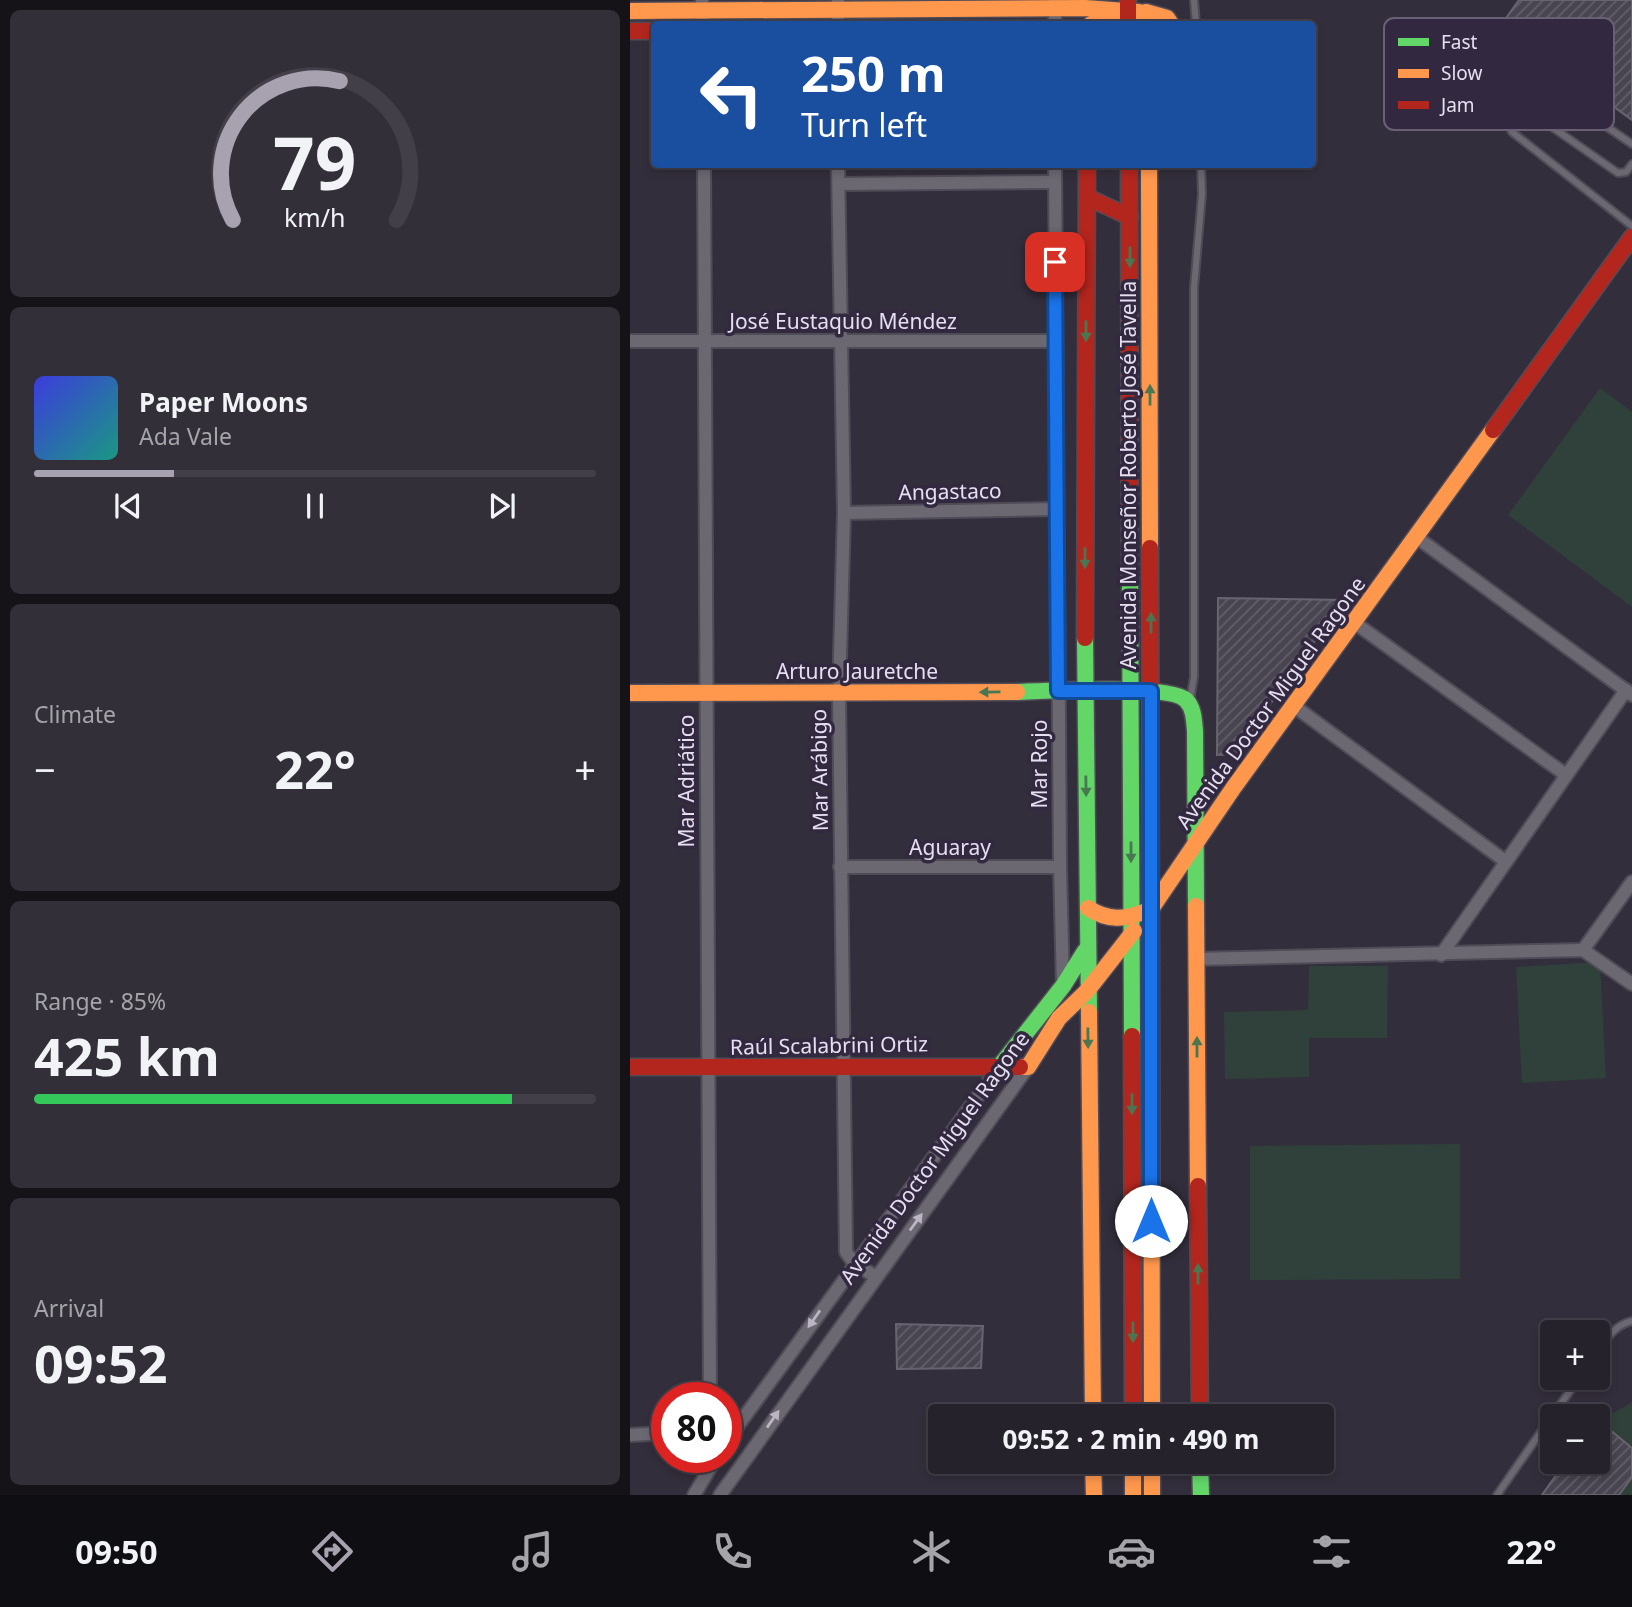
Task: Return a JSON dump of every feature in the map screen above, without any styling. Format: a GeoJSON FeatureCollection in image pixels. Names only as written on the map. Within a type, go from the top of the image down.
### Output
{"type":"FeatureCollection","features":[{"type":"Feature","properties":{"kind":"main road"},"geometry":{"type":"LineString","coordinates":[[630,11],[838,12],[948,4],[1055,11],[1146,12],[1169,21]]}},
{"type":"Feature","properties":{"kind":"main road"},"geometry":{"type":"LineString","coordinates":[[1100,21],[1128,12]]}},
{"type":"Feature","properties":{"kind":"main road"},"geometry":{"type":"LineString","coordinates":[[630,31],[651,31]]}},
{"type":"Feature","properties":{"kind":"main road"},"geometry":{"type":"LineString","coordinates":[[1087,168],[1085,691],[1093,1404]]}},
{"type":"Feature","properties":{"kind":"main road","name":"Avenida Monseñor Roberto José Tavella"},"geometry":{"type":"LineString","coordinates":[[1129,168],[1133,1404]]}},
{"type":"Feature","properties":{"kind":"main road","name":"Avenida Monseñor Roberto José Tavella"},"geometry":{"type":"LineString","coordinates":[[1149,168],[1152,1404]]}},
{"type":"Feature","properties":{"kind":"main road"},"geometry":{"type":"LineString","coordinates":[[1149,225],[1163,168]]}},
{"type":"Feature","properties":{"kind":"main road"},"geometry":{"type":"LineString","coordinates":[[1087,197],[1130,217]]}},
{"type":"Feature","properties":{"kind":"main road","name":"Avenida Doctor Miguel Ragone"},"geometry":{"type":"LineString","coordinates":[[1028,1067],[1059,1018],[1087,991],[1151,908],[1234,787],[1632,237]]}},
{"type":"Feature","properties":{"kind":"main road","name":"Arturo Jauretche"},"geometry":{"type":"LineString","coordinates":[[630,693],[1151,691],[1183,695],[1189,702]]}},
{"type":"Feature","properties":{"kind":"main road"},"geometry":{"type":"LineString","coordinates":[[1189,702],[1194,711],[1200,1404]]}},
{"type":"Feature","properties":{"kind":"main road"},"geometry":{"type":"LineString","coordinates":[[1195,784],[1219,795],[1234,787]]}},
{"type":"Feature","properties":{"kind":"main road"},"geometry":{"type":"LineString","coordinates":[[1088,908],[1107,919],[1131,918],[1151,908]]}},
{"type":"Feature","properties":{"kind":"main road","name":"Avenida Doctor Miguel Ragone"},"geometry":{"type":"LineString","coordinates":[[1000,1066],[1063,986],[1087,948]]}},
{"type":"Feature","properties":{"kind":"main road","name":"Raúl Scalabrini Ortiz"},"geometry":{"type":"LineString","coordinates":[[630,1067],[1028,1067]]}},
{"type":"Feature","properties":{"kind":"main road"},"geometry":{"type":"LineString","coordinates":[[1093,1474],[1094,1495]]}},
{"type":"Feature","properties":{"kind":"main road"},"geometry":{"type":"LineString","coordinates":[[1133,1474],[1133,1495]]}},
{"type":"Feature","properties":{"kind":"main road"},"geometry":{"type":"LineString","coordinates":[[1152,1474],[1152,1495]]}},
{"type":"Feature","properties":{"kind":"main road"},"geometry":{"type":"LineString","coordinates":[[1200,1474],[1201,1495]]}},
{"type":"Feature","properties":{"kind":"street","name":"Mar Adriático"},"geometry":{"type":"LineString","coordinates":[[704,168],[710,1382]]}},
{"type":"Feature","properties":{"kind":"street","name":"Mar Arábigo"},"geometry":{"type":"LineString","coordinates":[[838,168],[844,513],[839,694],[842,1065],[846,1252],[854,1263]]}},
{"type":"Feature","properties":{"kind":"street","name":"Mar Rojo"},"geometry":{"type":"LineString","coordinates":[[1055,168],[1058,691],[1063,986]]}},
{"type":"Feature","properties":{"kind":"street"},"geometry":{"type":"LineString","coordinates":[[839,184],[1055,182]]}},
{"type":"Feature","properties":{"kind":"street","name":"José Eustaquio Méndez"},"geometry":{"type":"LineString","coordinates":[[630,341],[1056,341]]}},
{"type":"Feature","properties":{"kind":"street","name":"Angastaco"},"geometry":{"type":"LineString","coordinates":[[844,513],[1057,509]]}},
{"type":"Feature","properties":{"kind":"street"},"geometry":{"type":"LineString","coordinates":[[1415,536],[1629,692],[1566,775],[1441,955]]}},
{"type":"Feature","properties":{"kind":"street"},"geometry":{"type":"LineString","coordinates":[[1355,623],[1566,775]]}},
{"type":"Feature","properties":{"kind":"street"},"geometry":{"type":"LineString","coordinates":[[1294,706],[1505,862]]}},
{"type":"Feature","properties":{"kind":"street","name":"Aguaray"},"geometry":{"type":"LineString","coordinates":[[840,867],[1060,867]]}},
{"type":"Feature","properties":{"kind":"street"},"geometry":{"type":"LineString","coordinates":[[1583,950],[1632,882]]}},
{"type":"Feature","properties":{"kind":"street"},"geometry":{"type":"LineString","coordinates":[[1196,959],[1583,950],[1632,984]]}},
{"type":"Feature","properties":{"kind":"street","name":"Avenida Doctor Miguel Ragone"},"geometry":{"type":"LineString","coordinates":[[742,1420],[854,1263],[1000,1066]]}},
{"type":"Feature","properties":{"kind":"street","name":"Avenida Doctor Miguel Ragone"},"geometry":{"type":"LineString","coordinates":[[720,1495],[1028,1067]]}},
{"type":"Feature","properties":{"kind":"street"},"geometry":{"type":"LineString","coordinates":[[854,1263],[876,1277]]}},
{"type":"Feature","properties":{"kind":"street"},"geometry":{"type":"LineString","coordinates":[[630,1435],[651,1434]]}},
{"type":"Feature","properties":{"kind":"street"},"geometry":{"type":"LineString","coordinates":[[742,1455],[746,1458]]}},
{"type":"Feature","properties":{"kind":"street"},"geometry":{"type":"LineString","coordinates":[[694,1495],[707,1473]]}},
{"type":"Feature","properties":{"kind":"lane"},"geometry":{"type":"LineString","coordinates":[[1194,0],[1196,21]]}},
{"type":"Feature","properties":{"kind":"lane"},"geometry":{"type":"LineString","coordinates":[[1512,130],[1632,226]]}},
{"type":"Feature","properties":{"kind":"lane"},"geometry":{"type":"LineString","coordinates":[[1556,130],[1618,173],[1626,172],[1632,164]]}},
{"type":"Feature","properties":{"kind":"lane"},"geometry":{"type":"LineString","coordinates":[[1612,130],[1632,144]]}},
{"type":"Feature","properties":{"kind":"lane"},"geometry":{"type":"LineString","coordinates":[[1189,702],[1195,677],[1194,288],[1202,194],[1200,168]]}},
{"type":"Feature","properties":{"kind":"lane"},"geometry":{"type":"LineString","coordinates":[[1610,1334],[1622,1324],[1632,1321]]}},
{"type":"Feature","properties":{"kind":"lane"},"geometry":{"type":"LineString","coordinates":[[1497,1495],[1540,1433]]}},
{"type":"Feature","properties":{"kind":"green space"},"geometry":{"type":"Polygon","coordinates":[[[1600,388],[1632,412],[1632,607],[1508,515],[1600,388]]]}},
{"type":"Feature","properties":{"kind":"green space"},"geometry":{"type":"Polygon","coordinates":[[[1600,962],[1606,1078],[1522,1083],[1516,967],[1600,962]]]}},
{"type":"Feature","properties":{"kind":"green space"},"geometry":{"type":"Polygon","coordinates":[[[1309,966],[1388,966],[1387,1038],[1309,1038],[1309,1077],[1225,1079],[1224,1012],[1308,1010],[1309,966]]]}},
{"type":"Feature","properties":{"kind":"green space"},"geometry":{"type":"Polygon","coordinates":[[[1460,1144],[1460,1279],[1250,1280],[1250,1146],[1460,1144]]]}},
{"type":"Feature","properties":{"kind":"green space"},"geometry":{"type":"Polygon","coordinates":[[[1632,1402],[1632,1495],[1542,1495],[1557,1474],[1610,1474],[1610,1415],[1632,1402]]]}},
{"type":"Feature","properties":{"kind":"building"},"geometry":{"type":"Polygon","coordinates":[[[1519,0],[1632,0],[1632,120],[1614,107],[1614,18],[1506,18],[1519,0]]]}},
{"type":"Feature","properties":{"kind":"building"},"geometry":{"type":"Polygon","coordinates":[[[1218,598],[1344,600],[1235,754],[1217,755],[1218,598]]]}},
{"type":"Feature","properties":{"kind":"building"},"geometry":{"type":"Polygon","coordinates":[[[896,1324],[983,1326],[981,1368],[897,1369],[896,1324]]]}},
{"type":"Feature","properties":{"kind":"building"},"geometry":{"type":"Polygon","coordinates":[[[1610,1430],[1632,1448],[1632,1477],[1619,1495],[1542,1495],[1557,1474],[1610,1474],[1610,1430]]]}},
{"type":"Feature","properties":{"kind":"traffic: fast"},"geometry":{"type":"LineString","coordinates":[[1130,576],[1132,1036]]}},
{"type":"Feature","properties":{"kind":"traffic: fast"},"geometry":{"type":"LineString","coordinates":[[1085,638],[1089,1012]]}},
{"type":"Feature","properties":{"kind":"traffic: fast"},"geometry":{"type":"LineString","coordinates":[[1017,692],[1133,690],[1175,695],[1189,703],[1195,731],[1196,906]]}},
{"type":"Feature","properties":{"kind":"traffic: fast"},"geometry":{"type":"LineString","coordinates":[[1000,1066],[1063,986],[1085,951]]}},
{"type":"Feature","properties":{"kind":"traffic: fast"},"geometry":{"type":"LineString","coordinates":[[1200,1474],[1201,1495]]}},
{"type":"Feature","properties":{"kind":"traffic: slow"},"geometry":{"type":"LineString","coordinates":[[630,11],[1085,8],[1139,12]]}},
{"type":"Feature","properties":{"kind":"traffic: slow"},"geometry":{"type":"LineString","coordinates":[[1146,12],[1169,21]]}},
{"type":"Feature","properties":{"kind":"traffic: slow"},"geometry":{"type":"LineString","coordinates":[[1100,21],[1121,14]]}},
{"type":"Feature","properties":{"kind":"traffic: slow"},"geometry":{"type":"LineString","coordinates":[[1149,168],[1150,548]]}},
{"type":"Feature","properties":{"kind":"traffic: slow"},"geometry":{"type":"LineString","coordinates":[[1151,909],[1234,787],[1493,430]]}},
{"type":"Feature","properties":{"kind":"traffic: slow"},"geometry":{"type":"LineString","coordinates":[[630,693],[1017,692]]}},
{"type":"Feature","properties":{"kind":"traffic: slow"},"geometry":{"type":"LineString","coordinates":[[1196,906],[1198,1186]]}},
{"type":"Feature","properties":{"kind":"traffic: slow"},"geometry":{"type":"LineString","coordinates":[[1088,908],[1117,918],[1146,911]]}},
{"type":"Feature","properties":{"kind":"traffic: slow"},"geometry":{"type":"LineString","coordinates":[[1020,1067],[1028,1067],[1059,1018],[1087,991],[1134,931]]}},
{"type":"Feature","properties":{"kind":"traffic: slow"},"geometry":{"type":"LineString","coordinates":[[1151,968],[1152,1404]]}},
{"type":"Feature","properties":{"kind":"traffic: slow"},"geometry":{"type":"LineString","coordinates":[[1089,1012],[1093,1404]]}},
{"type":"Feature","properties":{"kind":"traffic: slow"},"geometry":{"type":"LineString","coordinates":[[1093,1474],[1094,1495]]}},
{"type":"Feature","properties":{"kind":"traffic: slow"},"geometry":{"type":"LineString","coordinates":[[1133,1474],[1133,1495]]}},
{"type":"Feature","properties":{"kind":"traffic: slow"},"geometry":{"type":"LineString","coordinates":[[1152,1474],[1152,1495]]}},
{"type":"Feature","properties":{"kind":"traffic: jam"},"geometry":{"type":"LineString","coordinates":[[1128,0],[1128,21]]}},
{"type":"Feature","properties":{"kind":"traffic: jam"},"geometry":{"type":"LineString","coordinates":[[630,31],[651,31]]}},
{"type":"Feature","properties":{"kind":"traffic: jam"},"geometry":{"type":"LineString","coordinates":[[1085,638],[1087,168]]}},
{"type":"Feature","properties":{"kind":"traffic: jam"},"geometry":{"type":"LineString","coordinates":[[1129,168],[1130,576]]}},
{"type":"Feature","properties":{"kind":"traffic: jam"},"geometry":{"type":"LineString","coordinates":[[1087,197],[1130,217]]}},
{"type":"Feature","properties":{"kind":"traffic: jam"},"geometry":{"type":"LineString","coordinates":[[1493,430],[1632,237]]}},
{"type":"Feature","properties":{"kind":"traffic: jam"},"geometry":{"type":"LineString","coordinates":[[1150,548],[1151,968]]}},
{"type":"Feature","properties":{"kind":"traffic: jam"},"geometry":{"type":"LineString","coordinates":[[1132,1036],[1133,1404]]}},
{"type":"Feature","properties":{"kind":"traffic: jam"},"geometry":{"type":"LineString","coordinates":[[630,1067],[1020,1067]]}},
{"type":"Feature","properties":{"kind":"traffic: jam"},"geometry":{"type":"LineString","coordinates":[[1198,1186],[1200,1404]]}},
{"type":"Feature","properties":{"kind":"route"},"geometry":{"type":"LineString","coordinates":[[1055,262],[1058,691],[1151,691],[1151,1221]]}}]}
